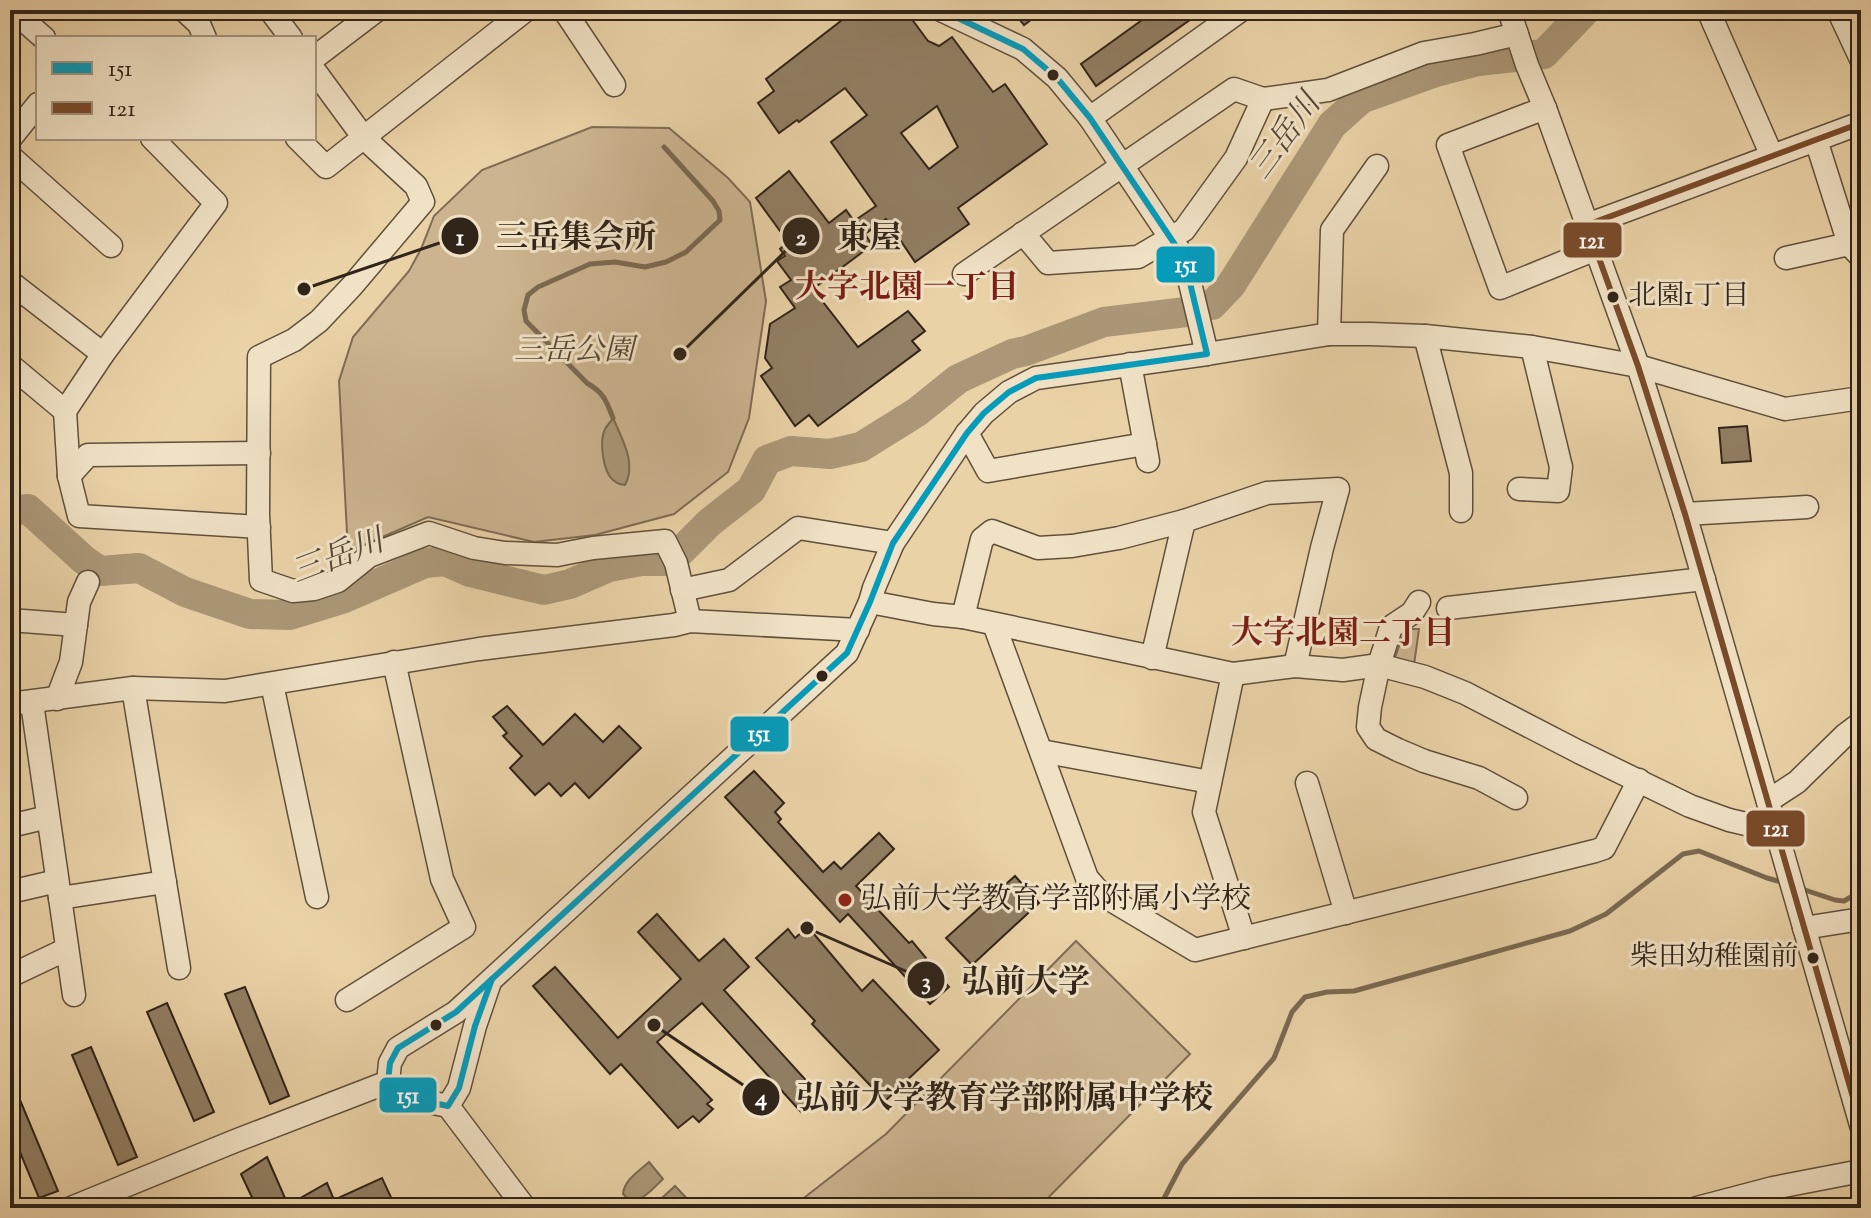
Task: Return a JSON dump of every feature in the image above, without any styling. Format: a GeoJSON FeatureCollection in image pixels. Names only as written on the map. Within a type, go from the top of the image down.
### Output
{"type":"FeatureCollection","features":[{"type":"Feature","properties":{"kind":"street"},"geometry":{"type":"LineString","coordinates":[[12,10],[42,36]]}},
{"type":"Feature","properties":{"kind":"street"},"geometry":{"type":"LineString","coordinates":[[184,10],[199,24],[204,36]]}},
{"type":"Feature","properties":{"kind":"street"},"geometry":{"type":"LineString","coordinates":[[270,10],[290,36]]}},
{"type":"Feature","properties":{"kind":"street"},"geometry":{"type":"LineString","coordinates":[[316,56],[377,10]]}},
{"type":"Feature","properties":{"kind":"street"},"geometry":{"type":"LineString","coordinates":[[299,140],[326,167],[526,10]]}},
{"type":"Feature","properties":{"kind":"street"},"geometry":{"type":"LineString","coordinates":[[564,10],[614,85]]}},
{"type":"Feature","properties":{"kind":"street"},"geometry":{"type":"LineString","coordinates":[[941,10],[1023,49],[1057,78],[1090,118],[1184,258],[1207,354]]}},
{"type":"Feature","properties":{"kind":"street"},"geometry":{"type":"LineString","coordinates":[[1090,118],[1241,10]]}},
{"type":"Feature","properties":{"kind":"street"},"geometry":{"type":"LineString","coordinates":[[1509,10],[1638,366],[1685,514],[1804,928],[1854,1077],[1861,1125]]}},
{"type":"Feature","properties":{"kind":"street"},"geometry":{"type":"LineString","coordinates":[[1708,10],[1772,156]]}},
{"type":"Feature","properties":{"kind":"street"},"geometry":{"type":"LineString","coordinates":[[1838,10],[1861,59]]}},
{"type":"Feature","properties":{"kind":"street"},"geometry":{"type":"LineString","coordinates":[[964,274],[1234,89],[1263,99],[1328,90],[1424,53],[1475,44],[1522,50]]}},
{"type":"Feature","properties":{"kind":"street"},"geometry":{"type":"LineString","coordinates":[[316,73],[364,138],[416,186],[423,202],[319,321],[294,340],[259,357],[261,580],[293,591],[314,589],[338,581],[369,556],[429,533],[474,548],[557,555],[665,541],[676,563],[690,621]]}},
{"type":"Feature","properties":{"kind":"street"},"geometry":{"type":"LineString","coordinates":[[1023,233],[1048,263],[1138,257],[1184,230],[1236,158],[1263,99]]}},
{"type":"Feature","properties":{"kind":"street"},"geometry":{"type":"LineString","coordinates":[[10,139],[36,106]]}},
{"type":"Feature","properties":{"kind":"street"},"geometry":{"type":"LineString","coordinates":[[1545,108],[1448,145],[1500,288],[1596,249]]}},
{"type":"Feature","properties":{"kind":"street"},"geometry":{"type":"LineString","coordinates":[[1587,225],[1861,123]]}},
{"type":"Feature","properties":{"kind":"street"},"geometry":{"type":"LineString","coordinates":[[154,140],[216,203],[103,354],[65,411],[69,476],[79,516],[259,527]]}},
{"type":"Feature","properties":{"kind":"street"},"geometry":{"type":"LineString","coordinates":[[1786,258],[1855,251],[1816,140]]}},
{"type":"Feature","properties":{"kind":"street"},"geometry":{"type":"LineString","coordinates":[[10,156],[111,246]]}},
{"type":"Feature","properties":{"kind":"street"},"geometry":{"type":"LineString","coordinates":[[1329,334],[1332,230],[1377,166]]}},
{"type":"Feature","properties":{"kind":"street"},"geometry":{"type":"LineString","coordinates":[[10,282],[103,354]]}},
{"type":"Feature","properties":{"kind":"street"},"geometry":{"type":"LineString","coordinates":[[388,1082],[390,1063],[398,1048],[456,1012],[847,653],[893,543],[967,433],[984,413],[1009,392],[1036,378],[1329,334],[1425,336],[1532,347],[1638,366],[1785,409],[1861,398]]}},
{"type":"Feature","properties":{"kind":"street"},"geometry":{"type":"LineString","coordinates":[[1425,336],[1461,473],[1461,511]]}},
{"type":"Feature","properties":{"kind":"street"},"geometry":{"type":"LineString","coordinates":[[1519,489],[1558,491],[1561,467],[1532,347]]}},
{"type":"Feature","properties":{"kind":"street"},"geometry":{"type":"LineString","coordinates":[[967,433],[988,471],[1146,453],[1130,364]]}},
{"type":"Feature","properties":{"kind":"street"},"geometry":{"type":"LineString","coordinates":[[10,365],[65,411]]}},
{"type":"Feature","properties":{"kind":"street"},"geometry":{"type":"LineString","coordinates":[[69,476],[88,455],[259,453]]}},
{"type":"Feature","properties":{"kind":"street"},"geometry":{"type":"LineString","coordinates":[[963,617],[982,539],[992,531],[1038,548],[1072,546],[1119,538],[1184,521],[1267,493],[1338,489],[1295,666]]}},
{"type":"Feature","properties":{"kind":"street"},"geometry":{"type":"LineString","coordinates":[[1685,514],[1807,507]]}},
{"type":"Feature","properties":{"kind":"street"},"geometry":{"type":"LineString","coordinates":[[1152,658],[1184,521]]}},
{"type":"Feature","properties":{"kind":"street"},"geometry":{"type":"LineString","coordinates":[[682,590],[729,580],[798,528],[893,543]]}},
{"type":"Feature","properties":{"kind":"street"},"geometry":{"type":"LineString","coordinates":[[1448,608],[1704,579]]}},
{"type":"Feature","properties":{"kind":"street"},"geometry":{"type":"LineString","coordinates":[[57,699],[71,662],[79,602],[88,582]]}},
{"type":"Feature","properties":{"kind":"street"},"geometry":{"type":"LineString","coordinates":[[870,602],[963,617],[1233,674],[1295,666],[1343,670],[1379,665],[1425,677],[1465,693],[1690,806],[1729,820],[1776,831]]}},
{"type":"Feature","properties":{"kind":"street"},"geometry":{"type":"LineString","coordinates":[[1419,602],[1412,613],[1391,627],[1379,665],[1368,727],[1376,739],[1424,761],[1479,778],[1516,798]]}},
{"type":"Feature","properties":{"kind":"street"},"geometry":{"type":"LineString","coordinates":[[10,620],[76,625]]}},
{"type":"Feature","properties":{"kind":"street"},"geometry":{"type":"LineString","coordinates":[[74,995],[48,817],[21,704],[133,688],[225,691],[479,649],[690,621],[858,630]]}},
{"type":"Feature","properties":{"kind":"street"},"geometry":{"type":"LineString","coordinates":[[994,624],[1087,878],[1101,894],[1195,950],[1604,848],[1639,780]]}},
{"type":"Feature","properties":{"kind":"street"},"geometry":{"type":"LineString","coordinates":[[347,1000],[464,927],[442,879],[394,662]]}},
{"type":"Feature","properties":{"kind":"street"},"geometry":{"type":"LineString","coordinates":[[1233,674],[1204,812],[1244,938]]}},
{"type":"Feature","properties":{"kind":"street"},"geometry":{"type":"LineString","coordinates":[[272,684],[317,897]]}},
{"type":"Feature","properties":{"kind":"street"},"geometry":{"type":"LineString","coordinates":[[133,688],[179,968]]}},
{"type":"Feature","properties":{"kind":"street"},"geometry":{"type":"LineString","coordinates":[[1768,801],[1797,782],[1861,723]]}},
{"type":"Feature","properties":{"kind":"street"},"geometry":{"type":"LineString","coordinates":[[1041,751],[1210,782]]}},
{"type":"Feature","properties":{"kind":"street"},"geometry":{"type":"LineString","coordinates":[[1307,783],[1346,913]]}},
{"type":"Feature","properties":{"kind":"street"},"geometry":{"type":"LineString","coordinates":[[10,826],[48,817]]}},
{"type":"Feature","properties":{"kind":"street"},"geometry":{"type":"LineString","coordinates":[[10,892],[165,882]]}},
{"type":"Feature","properties":{"kind":"street"},"geometry":{"type":"LineString","coordinates":[[1804,928],[1861,919]]}},
{"type":"Feature","properties":{"kind":"street"},"geometry":{"type":"LineString","coordinates":[[10,976],[67,949]]}},
{"type":"Feature","properties":{"kind":"street"},"geometry":{"type":"LineString","coordinates":[[448,1106],[459,1088],[475,1026],[492,979]]}},
{"type":"Feature","properties":{"kind":"street"},"geometry":{"type":"LineString","coordinates":[[388,1082],[414,1099],[448,1106],[525,1208]]}},
{"type":"Feature","properties":{"kind":"street"},"geometry":{"type":"LineString","coordinates":[[71,1208],[388,1082]]}},
{"type":"Feature","properties":{"kind":"street"},"geometry":{"type":"LineString","coordinates":[[1697,1208],[1773,1188],[1861,1171]]}},
{"type":"Feature","properties":{"kind":"green space","name":"三岳公園"},"geometry":{"type":"Polygon","coordinates":[[[592,127],[669,128],[728,178],[750,202],[766,301],[749,418],[728,472],[674,514],[595,535],[534,542],[428,517],[348,552],[339,381],[353,337],[409,271],[434,216],[482,170],[592,127]]]}},
{"type":"Feature","properties":{"kind":"green space"},"geometry":{"type":"Polygon","coordinates":[[[1412,629],[1419,629],[1414,665],[1395,658],[1402,637],[1412,629]]]}},
{"type":"Feature","properties":{"kind":"green space"},"geometry":{"type":"Polygon","coordinates":[[[1076,941],[1190,1054],[1038,1208],[791,1208],[886,1134],[1076,941]]]}},
{"type":"Feature","properties":{"kind":"shaded area"},"geometry":{"type":"Polygon","coordinates":[[[613,418],[629,460],[625,485],[613,480],[603,456],[603,434],[613,418]]]}},
{"type":"Feature","properties":{"kind":"shaded area"},"geometry":{"type":"Polygon","coordinates":[[[649,1162],[663,1179],[644,1197],[628,1198],[623,1194],[626,1184],[649,1162]]]}},
{"type":"Feature","properties":{"kind":"shaded area"},"geometry":{"type":"Polygon","coordinates":[[[675,1186],[696,1208],[651,1208],[675,1186]]]}},
{"type":"Feature","properties":{"kind":"building"},"geometry":{"type":"Polygon","coordinates":[[[855,10],[867,10],[874,19],[886,10],[905,10],[928,41],[939,46],[952,37],[993,92],[1005,84],[1047,144],[958,208],[969,224],[915,262],[886,219],[865,234],[872,245],[813,289],[858,347],[908,311],[925,331],[912,341],[920,350],[818,426],[809,415],[795,426],[761,376],[772,368],[765,358],[770,324],[795,308],[780,287],[791,280],[777,261],[785,256],[780,249],[788,242],[756,198],[789,171],[829,223],[846,210],[854,221],[876,206],[831,142],[867,115],[845,88],[779,133],[758,103],[774,91],[766,79],[855,10]],[[937,106],[901,133],[929,169],[958,147],[937,106]]]}},
{"type":"Feature","properties":{"kind":"building"},"geometry":{"type":"Polygon","coordinates":[[[1012,10],[1044,10],[1024,25],[1012,10]]]}},
{"type":"Feature","properties":{"kind":"building"},"geometry":{"type":"Polygon","coordinates":[[[1156,10],[1204,10],[1096,86],[1081,64],[1156,10]]]}},
{"type":"Feature","properties":{"kind":"building"},"geometry":{"type":"Polygon","coordinates":[[[1747,426],[1751,461],[1722,463],[1719,428],[1747,426]]]}},
{"type":"Feature","properties":{"kind":"building"},"geometry":{"type":"Polygon","coordinates":[[[507,706],[543,745],[575,714],[603,742],[619,726],[641,748],[589,798],[575,783],[561,796],[549,783],[535,795],[510,768],[522,756],[503,736],[507,733],[493,717],[507,706]]]}},
{"type":"Feature","properties":{"kind":"building","name":"弘前大学教育学部附属小学校"},"geometry":{"type":"Polygon","coordinates":[[[754,771],[784,803],[775,812],[781,819],[778,822],[823,872],[834,862],[841,869],[879,833],[894,849],[856,886],[909,943],[912,941],[926,958],[924,960],[949,987],[930,1004],[848,914],[840,922],[725,797],[754,771]]]}},
{"type":"Feature","properties":{"kind":"building"},"geometry":{"type":"Polygon","coordinates":[[[1015,876],[1039,903],[972,965],[946,938],[1015,876]]]}},
{"type":"Feature","properties":{"kind":"building"},"geometry":{"type":"Polygon","coordinates":[[[657,914],[699,961],[724,939],[749,967],[724,990],[822,1098],[810,1109],[808,1105],[801,1112],[702,1003],[657,1042],[712,1100],[707,1104],[713,1109],[699,1122],[693,1116],[678,1128],[621,1064],[610,1074],[533,986],[555,967],[618,1038],[681,979],[638,932],[657,914]]]}},
{"type":"Feature","properties":{"kind":"building"},"geometry":{"type":"Polygon","coordinates":[[[808,927],[862,991],[873,980],[939,1050],[885,1101],[812,1024],[815,1021],[756,958],[788,929],[795,938],[808,927]]]}},
{"type":"Feature","properties":{"kind":"building"},"geometry":{"type":"Polygon","coordinates":[[[245,987],[289,1096],[270,1104],[225,994],[245,987]]]}},
{"type":"Feature","properties":{"kind":"building"},"geometry":{"type":"Polygon","coordinates":[[[167,1003],[214,1112],[194,1121],[147,1012],[167,1003]]]}},
{"type":"Feature","properties":{"kind":"building"},"geometry":{"type":"Polygon","coordinates":[[[91,1047],[137,1157],[118,1165],[72,1055],[91,1047]]]}},
{"type":"Feature","properties":{"kind":"building"},"geometry":{"type":"Polygon","coordinates":[[[10,1076],[58,1191],[39,1198],[10,1128],[10,1076]]]}},
{"type":"Feature","properties":{"kind":"building"},"geometry":{"type":"Polygon","coordinates":[[[267,1157],[288,1205],[327,1183],[334,1200],[382,1178],[396,1208],[257,1208],[241,1174],[267,1157]]]}},
{"type":"Feature","properties":{"kind":"waterway","name":"三岳川"},"geometry":{"type":"LineString","coordinates":[[1212,305],[1231,285],[1332,125],[1361,99],[1436,72],[1478,61],[1544,54],[1586,10]]}},
{"type":"Feature","properties":{"kind":"waterway"},"geometry":{"type":"LineString","coordinates":[[613,418],[601,394],[526,321],[524,310],[528,295],[538,287],[590,264],[615,262],[645,267],[666,262],[686,252],[720,220],[713,201],[664,147]]}},
{"type":"Feature","properties":{"kind":"waterway","name":"三岳川"},"geometry":{"type":"LineString","coordinates":[[680,552],[710,522],[751,490],[767,460],[791,451],[830,454],[861,447],[917,412],[958,379],[1012,354],[1104,322],[1186,312]]}},
{"type":"Feature","properties":{"kind":"waterway","name":"三岳川"},"geometry":{"type":"LineString","coordinates":[[10,511],[28,509],[100,571],[139,568],[185,592],[250,614],[290,615],[342,599],[425,563],[445,561],[470,572],[544,590],[570,584],[609,567],[641,561],[665,561]]}},
{"type":"Feature","properties":{"kind":"waterway"},"geometry":{"type":"LineString","coordinates":[[1159,1208],[1182,1164],[1274,1058],[1292,1012],[1305,997],[1354,991],[1570,931],[1606,914],[1683,854],[1699,851],[1785,883]]}},
{"type":"Feature","properties":{"kind":"waterway"},"geometry":{"type":"LineString","coordinates":[[1802,889],[1844,901],[1861,891]]}},
{"type":"Feature","properties":{"kind":"transit line","name":"151"},"geometry":{"type":"LineString","coordinates":[[492,979],[847,653],[893,543],[967,433],[984,413],[1009,392],[1036,378],[1207,354],[1184,258],[1090,118],[1057,78],[1023,49],[941,10]]}},
{"type":"Feature","properties":{"kind":"transit line","name":"121"},"geometry":{"type":"LineString","coordinates":[[1861,123],[1587,225],[1638,366],[1685,514],[1861,1125]]}},
{"type":"Feature","properties":{"kind":"transit line","name":"151"},"geometry":{"type":"LineString","coordinates":[[492,979],[475,1026],[459,1088],[448,1106],[414,1099],[388,1082],[390,1063],[398,1048],[456,1012],[492,979]]}},
{"type":"Feature","properties":{"kind":"place","name":"三岳集会所"},"geometry":{"type":"Point","coordinates":[304,289]}},
{"type":"Feature","properties":{"kind":"place","name":"北園1丁目"},"geometry":{"type":"Point","coordinates":[1613,297]}},
{"type":"Feature","properties":{"kind":"place","name":"東屋"},"geometry":{"type":"Point","coordinates":[680,354]}},
{"type":"Feature","properties":{"kind":"place","name":"弘前大学教育学部附属小学校"},"geometry":{"type":"Point","coordinates":[845,900]}},
{"type":"Feature","properties":{"kind":"place","name":"弘前大学"},"geometry":{"type":"Point","coordinates":[807,928]}},
{"type":"Feature","properties":{"kind":"place","name":"柴田幼稚園前"},"geometry":{"type":"Point","coordinates":[1813,958]}},
{"type":"Feature","properties":{"kind":"place","name":"弘前大学教育学部附属中学校"},"geometry":{"type":"Point","coordinates":[654,1025]}},
{"type":"Feature","properties":{"kind":"district","name":"大字北園一丁目"},"geometry":{"type":"Point","coordinates":[907,289]}},
{"type":"Feature","properties":{"kind":"district","name":"大字北園二丁目"},"geometry":{"type":"Point","coordinates":[1343,635]}}]}
